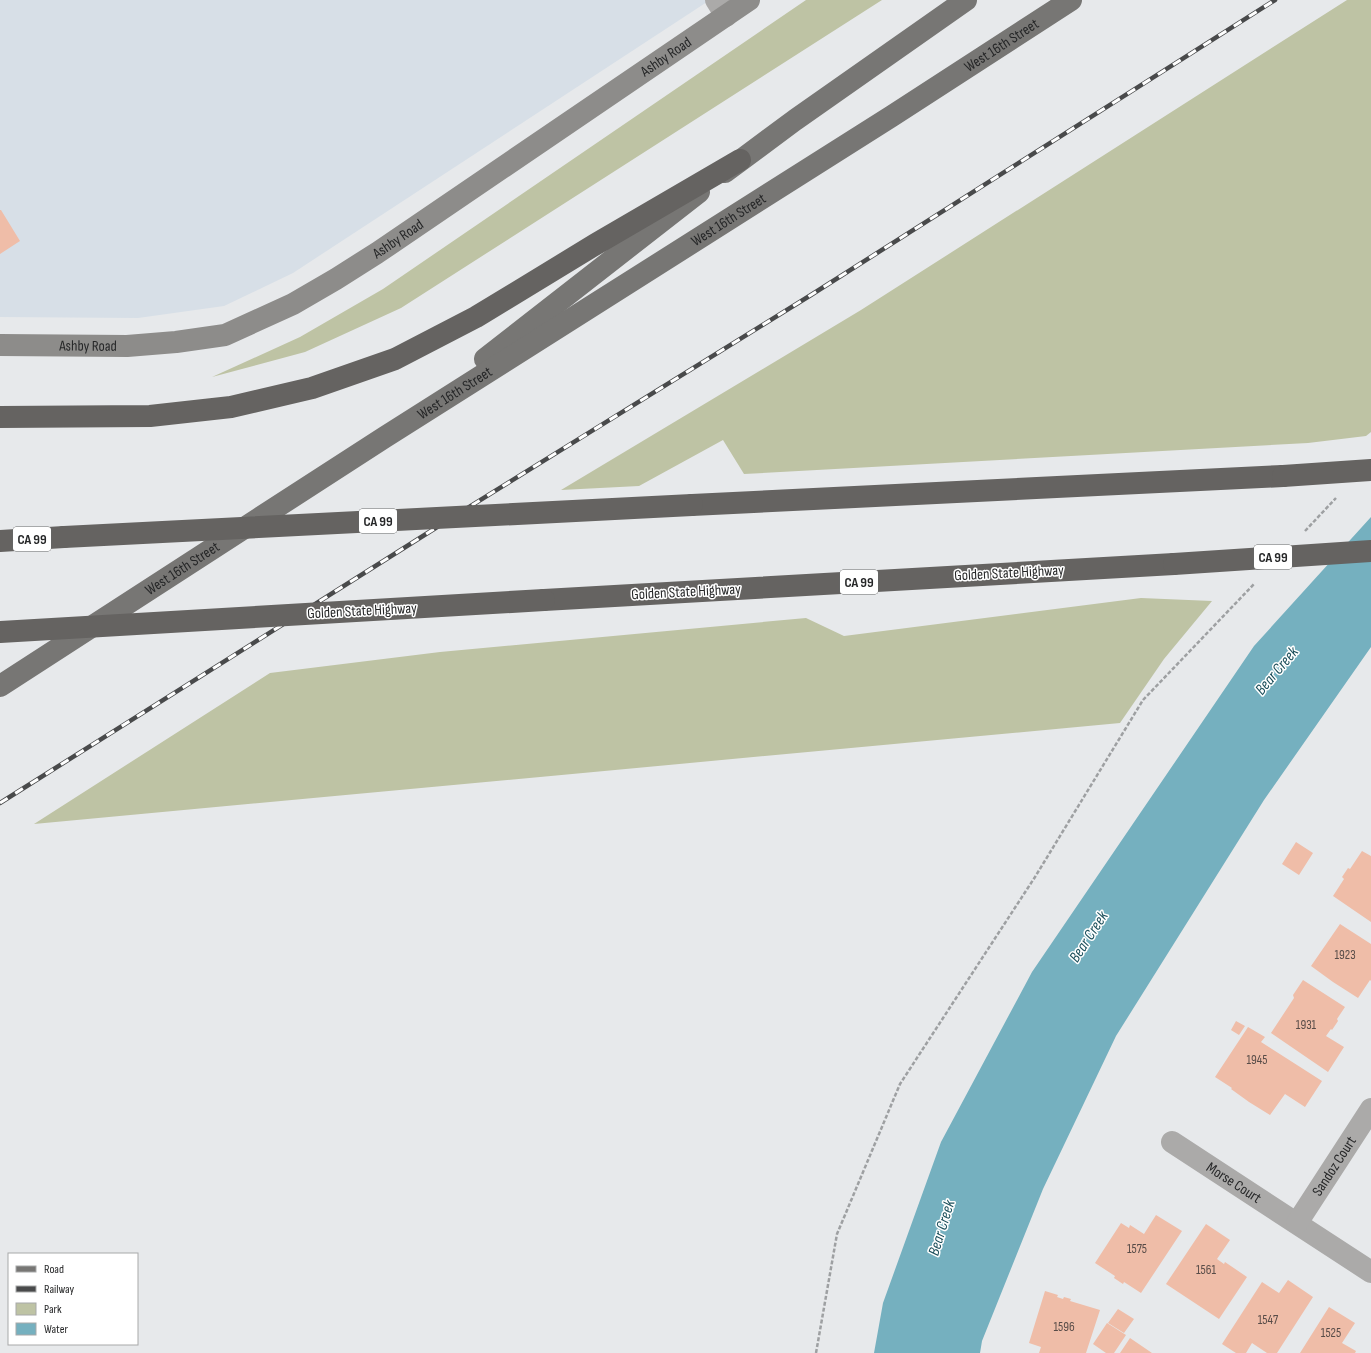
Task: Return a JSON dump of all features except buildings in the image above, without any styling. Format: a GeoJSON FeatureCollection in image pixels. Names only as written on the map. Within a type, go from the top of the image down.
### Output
{"type":"FeatureCollection","features":[{"type":"Feature","properties":{"kind":"highway"},"geometry":{"type":"LineString","coordinates":[[0,417],[157,415],[231,407],[312,388],[395,359],[476,317],[596,244],[740,160]]}},
{"type":"Feature","properties":{"kind":"highway","name":"CA 99"},"geometry":{"type":"LineString","coordinates":[[0,541],[1283,476],[1371,470]]}},
{"type":"Feature","properties":{"kind":"highway","name":"Golden State Highway"},"geometry":{"type":"LineString","coordinates":[[0,632],[1174,564],[1371,551]]}},
{"type":"Feature","properties":{"kind":"main road","name":"Ashby Road"},"geometry":{"type":"LineString","coordinates":[[0,345],[127,346],[176,342],[225,335],[293,304],[377,253],[721,8],[749,0]]}},
{"type":"Feature","properties":{"kind":"main road","name":"West 16th Street"},"geometry":{"type":"LineString","coordinates":[[385,437],[740,160],[966,0]]}},
{"type":"Feature","properties":{"kind":"main road","name":"West 16th Street"},"geometry":{"type":"LineString","coordinates":[[0,686],[385,437],[892,116],[1071,0]]}},
{"type":"Feature","properties":{"kind":"street","name":"Sandoz Court"},"geometry":{"type":"LineString","coordinates":[[1297,1224],[1371,1109]]}},
{"type":"Feature","properties":{"kind":"street","name":"Morse Court"},"geometry":{"type":"LineString","coordinates":[[1172,1142],[1371,1272]]}},
{"type":"Feature","properties":{"kind":"path"},"geometry":{"type":"LineString","coordinates":[[1300,536],[1338,496]]}},
{"type":"Feature","properties":{"kind":"path"},"geometry":{"type":"LineString","coordinates":[[816,1353],[837,1234],[900,1084],[1035,877],[1143,700],[1257,581]]}},
{"type":"Feature","properties":{"kind":"shaded area"},"geometry":{"type":"Polygon","coordinates":[[[0,0],[710,0],[293,273],[224,306],[138,318],[0,317],[0,0]]]}},
{"type":"Feature","properties":{"kind":"green space"},"geometry":{"type":"Polygon","coordinates":[[[806,0],[882,0],[401,308],[305,352],[212,377],[300,337],[383,289],[806,0]]]}},
{"type":"Feature","properties":{"kind":"green space"},"geometry":{"type":"Polygon","coordinates":[[[1347,0],[1371,0],[1371,432],[1366,436],[1308,443],[744,474],[723,440],[639,486],[561,490],[861,310],[1347,0]]]}},
{"type":"Feature","properties":{"kind":"green space"},"geometry":{"type":"Polygon","coordinates":[[[1141,598],[1212,601],[1164,659],[1120,723],[34,824],[270,673],[440,652],[806,618],[844,636],[1141,598]]]}},
{"type":"Feature","properties":{"kind":"water","name":"Bear Creek"},"geometry":{"type":"Polygon","coordinates":[[[1371,517],[1371,647],[1264,800],[1116,1036],[1043,1189],[982,1341],[980,1353],[874,1353],[883,1303],[941,1142],[1032,972],[1254,646],[1371,517]]]}},
{"type":"Feature","properties":{"kind":"railway"},"geometry":{"type":"LineString","coordinates":[[0,803],[453,517],[811,295],[1275,0]]}}]}
